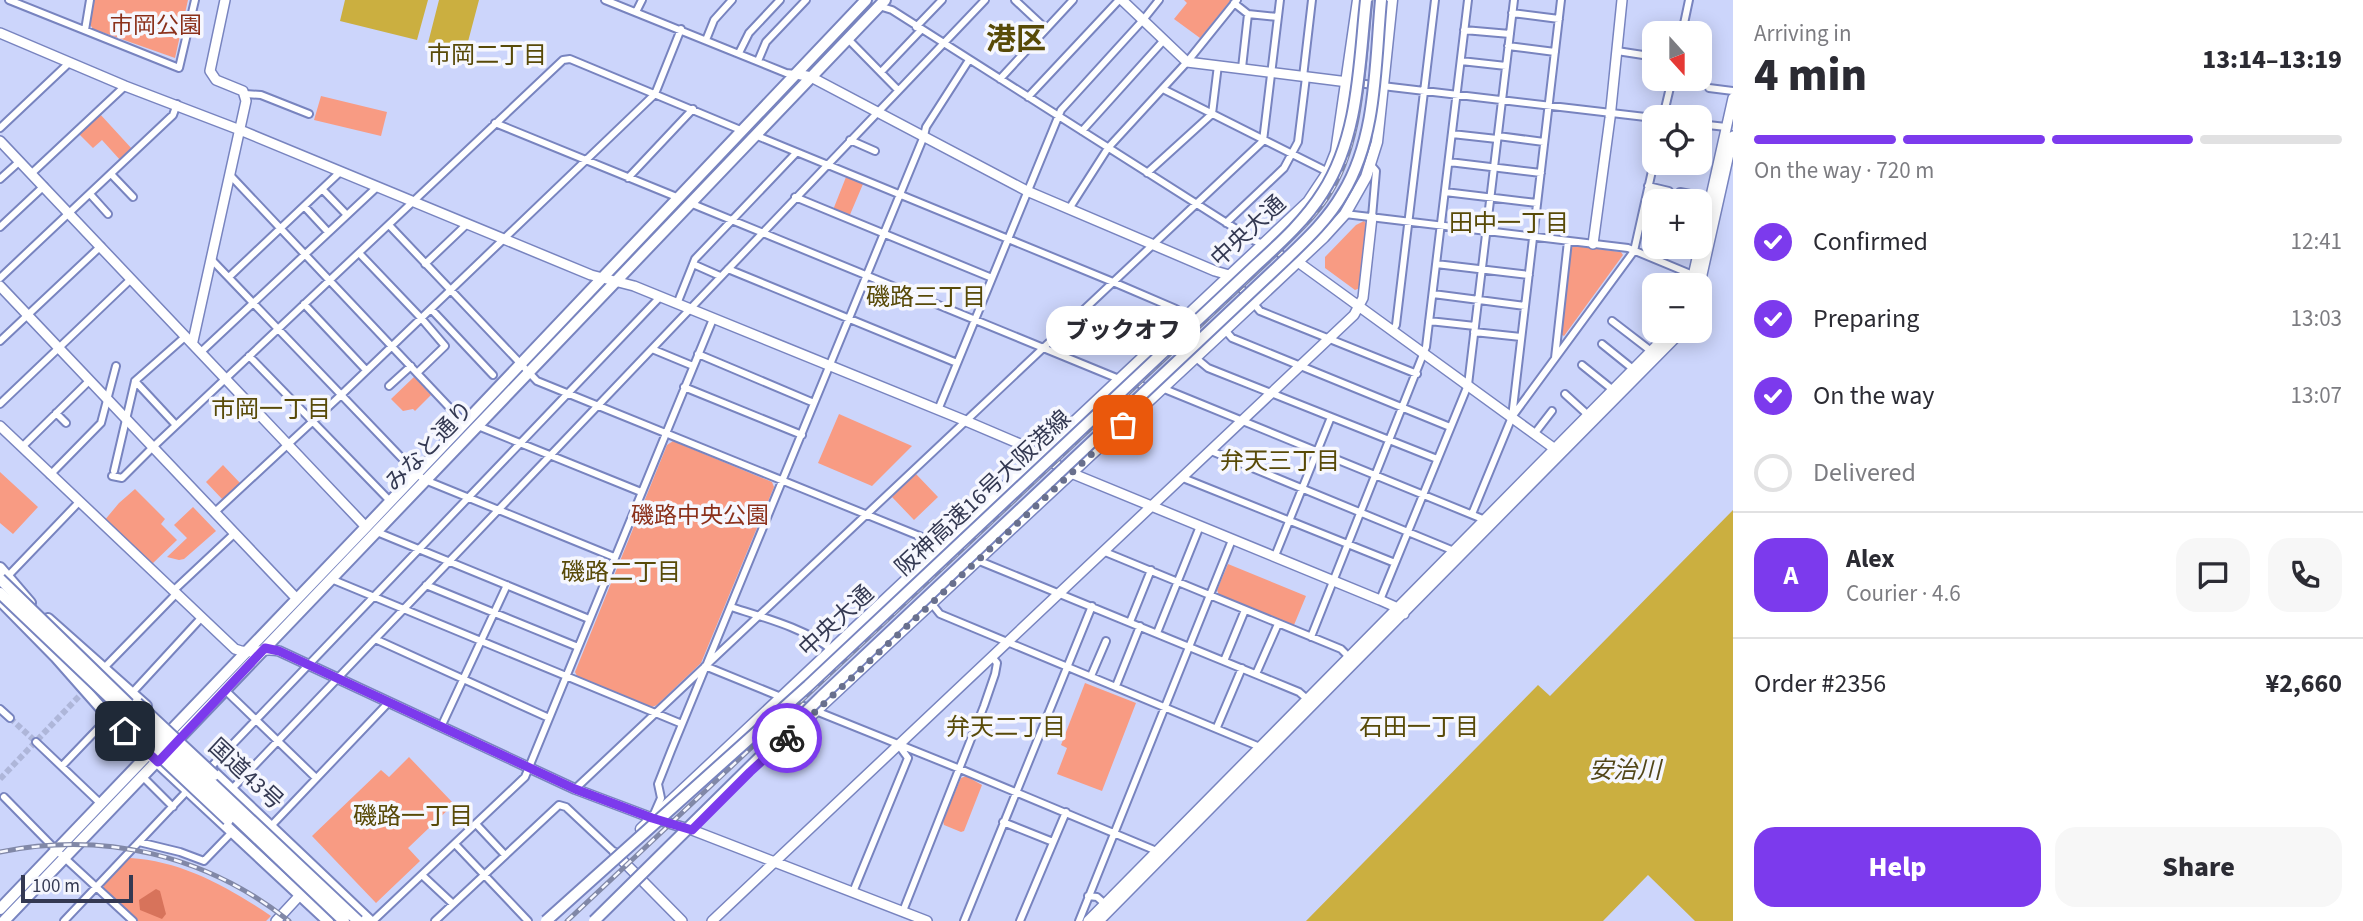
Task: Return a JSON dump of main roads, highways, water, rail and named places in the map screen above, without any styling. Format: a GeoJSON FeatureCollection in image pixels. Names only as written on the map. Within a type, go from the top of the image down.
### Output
{"type":"FeatureCollection","features":[{"type":"Feature","properties":{"kind":"highway","name":"みなと通り"},"geometry":{"type":"LineString","coordinates":[[4,921],[158,762],[175,735],[297,599],[421,477],[465,424],[615,282],[743,131],[866,0]]}},
{"type":"Feature","properties":{"kind":"highway","name":"阪神高速16号大阪港線"},"geometry":{"type":"LineString","coordinates":[[546,921],[828,667],[1306,216],[1329,182],[1344,148],[1356,86],[1366,0]]}},
{"type":"Feature","properties":{"kind":"highway","name":"阪神高速16号大阪港線"},"geometry":{"type":"LineString","coordinates":[[594,921],[821,697],[1287,258],[1326,218],[1349,182],[1364,142],[1371,107],[1381,0]]}},
{"type":"Feature","properties":{"kind":"highway","name":"みなと通り"},"geometry":{"type":"LineString","coordinates":[[0,909],[149,753],[175,735],[225,690],[331,579],[390,501],[478,426],[602,279],[755,134],[879,2]]}},
{"type":"Feature","properties":{"kind":"highway","name":"国道43号"},"geometry":{"type":"LineString","coordinates":[[3,575],[271,826],[359,916],[372,921]]}},
{"type":"Feature","properties":{"kind":"highway"},"geometry":{"type":"LineString","coordinates":[[3,575],[89,666],[359,916]]}},
{"type":"Feature","properties":{"kind":"highway"},"geometry":{"type":"LineString","coordinates":[[0,593],[72,663],[142,741],[217,812],[256,842],[341,921]]}},
{"type":"Feature","properties":{"kind":"highway"},"geometry":{"type":"LineString","coordinates":[[0,602],[109,717],[328,921]]}},
{"type":"Feature","properties":{"kind":"highway"},"geometry":{"type":"LineString","coordinates":[[89,666],[156,720],[359,916]]}},
{"type":"Feature","properties":{"kind":"main road","name":"中央大通"},"geometry":{"type":"LineString","coordinates":[[539,921],[782,698],[1308,202],[1328,173],[1336,152],[1359,0]]}},
{"type":"Feature","properties":{"kind":"main road"},"geometry":{"type":"LineString","coordinates":[[600,921],[750,772],[1196,358],[1345,214],[1367,177],[1377,142],[1392,0]]}},
{"type":"Feature","properties":{"kind":"water"},"geometry":{"type":"Polygon","coordinates":[[[345,0],[428,0],[417,40],[340,21],[345,0]]]}},
{"type":"Feature","properties":{"kind":"water"},"geometry":{"type":"Polygon","coordinates":[[[439,0],[479,0],[465,53],[428,43],[439,0]]]}},
{"type":"Feature","properties":{"kind":"water","name":"安治川"},"geometry":{"type":"Polygon","coordinates":[[[1733,510],[1733,921],[1695,921],[1648,875],[1603,921],[1306,921],[1538,685],[1550,696],[1733,510]]]}},
{"type":"Feature","properties":{"kind":"tunnel"},"geometry":{"type":"LineString","coordinates":[[0,779],[85,690]]}},
{"type":"Feature","properties":{"kind":"tunnel"},"geometry":{"type":"LineString","coordinates":[[10,718],[36,742]]}},
{"type":"Feature","properties":{"kind":"railway"},"geometry":{"type":"LineString","coordinates":[[567,921],[1309,220],[1327,198],[1348,153],[1360,102],[1371,0]]}},
{"type":"Feature","properties":{"kind":"railway"},"geometry":{"type":"LineString","coordinates":[[0,852],[39,846],[77,845],[115,847],[152,854],[223,879],[257,898],[289,921]]}},
{"type":"Feature","properties":{"kind":"place","name":"ブックオフ"},"geometry":{"type":"Point","coordinates":[1123,425]}},
{"type":"Feature","properties":{"kind":"district","name":"港区"},"geometry":{"type":"Point","coordinates":[1016,39]}},
{"type":"Feature","properties":{"kind":"district","name":"市岡二丁目"},"geometry":{"type":"Point","coordinates":[487,55]}},
{"type":"Feature","properties":{"kind":"district","name":"田中一丁目"},"geometry":{"type":"Point","coordinates":[1509,223]}},
{"type":"Feature","properties":{"kind":"district","name":"磯路三丁目"},"geometry":{"type":"Point","coordinates":[926,297]}},
{"type":"Feature","properties":{"kind":"district","name":"市岡一丁目"},"geometry":{"type":"Point","coordinates":[271,409]}},
{"type":"Feature","properties":{"kind":"district","name":"弁天三丁目"},"geometry":{"type":"Point","coordinates":[1280,461]}},
{"type":"Feature","properties":{"kind":"district","name":"磯路二丁目"},"geometry":{"type":"Point","coordinates":[621,572]}},
{"type":"Feature","properties":{"kind":"district","name":"弁天二丁目"},"geometry":{"type":"Point","coordinates":[1006,727]}},
{"type":"Feature","properties":{"kind":"district","name":"石田一丁目"},"geometry":{"type":"Point","coordinates":[1419,727]}},
{"type":"Feature","properties":{"kind":"district","name":"磯路一丁目"},"geometry":{"type":"Point","coordinates":[413,816]}},
{"type":"Feature","properties":{"kind":"park label","name":"市岡公園"},"geometry":{"type":"Point","coordinates":[156,25]}},
{"type":"Feature","properties":{"kind":"park label","name":"磯路中央公園"},"geometry":{"type":"Point","coordinates":[700,515]}}]}
